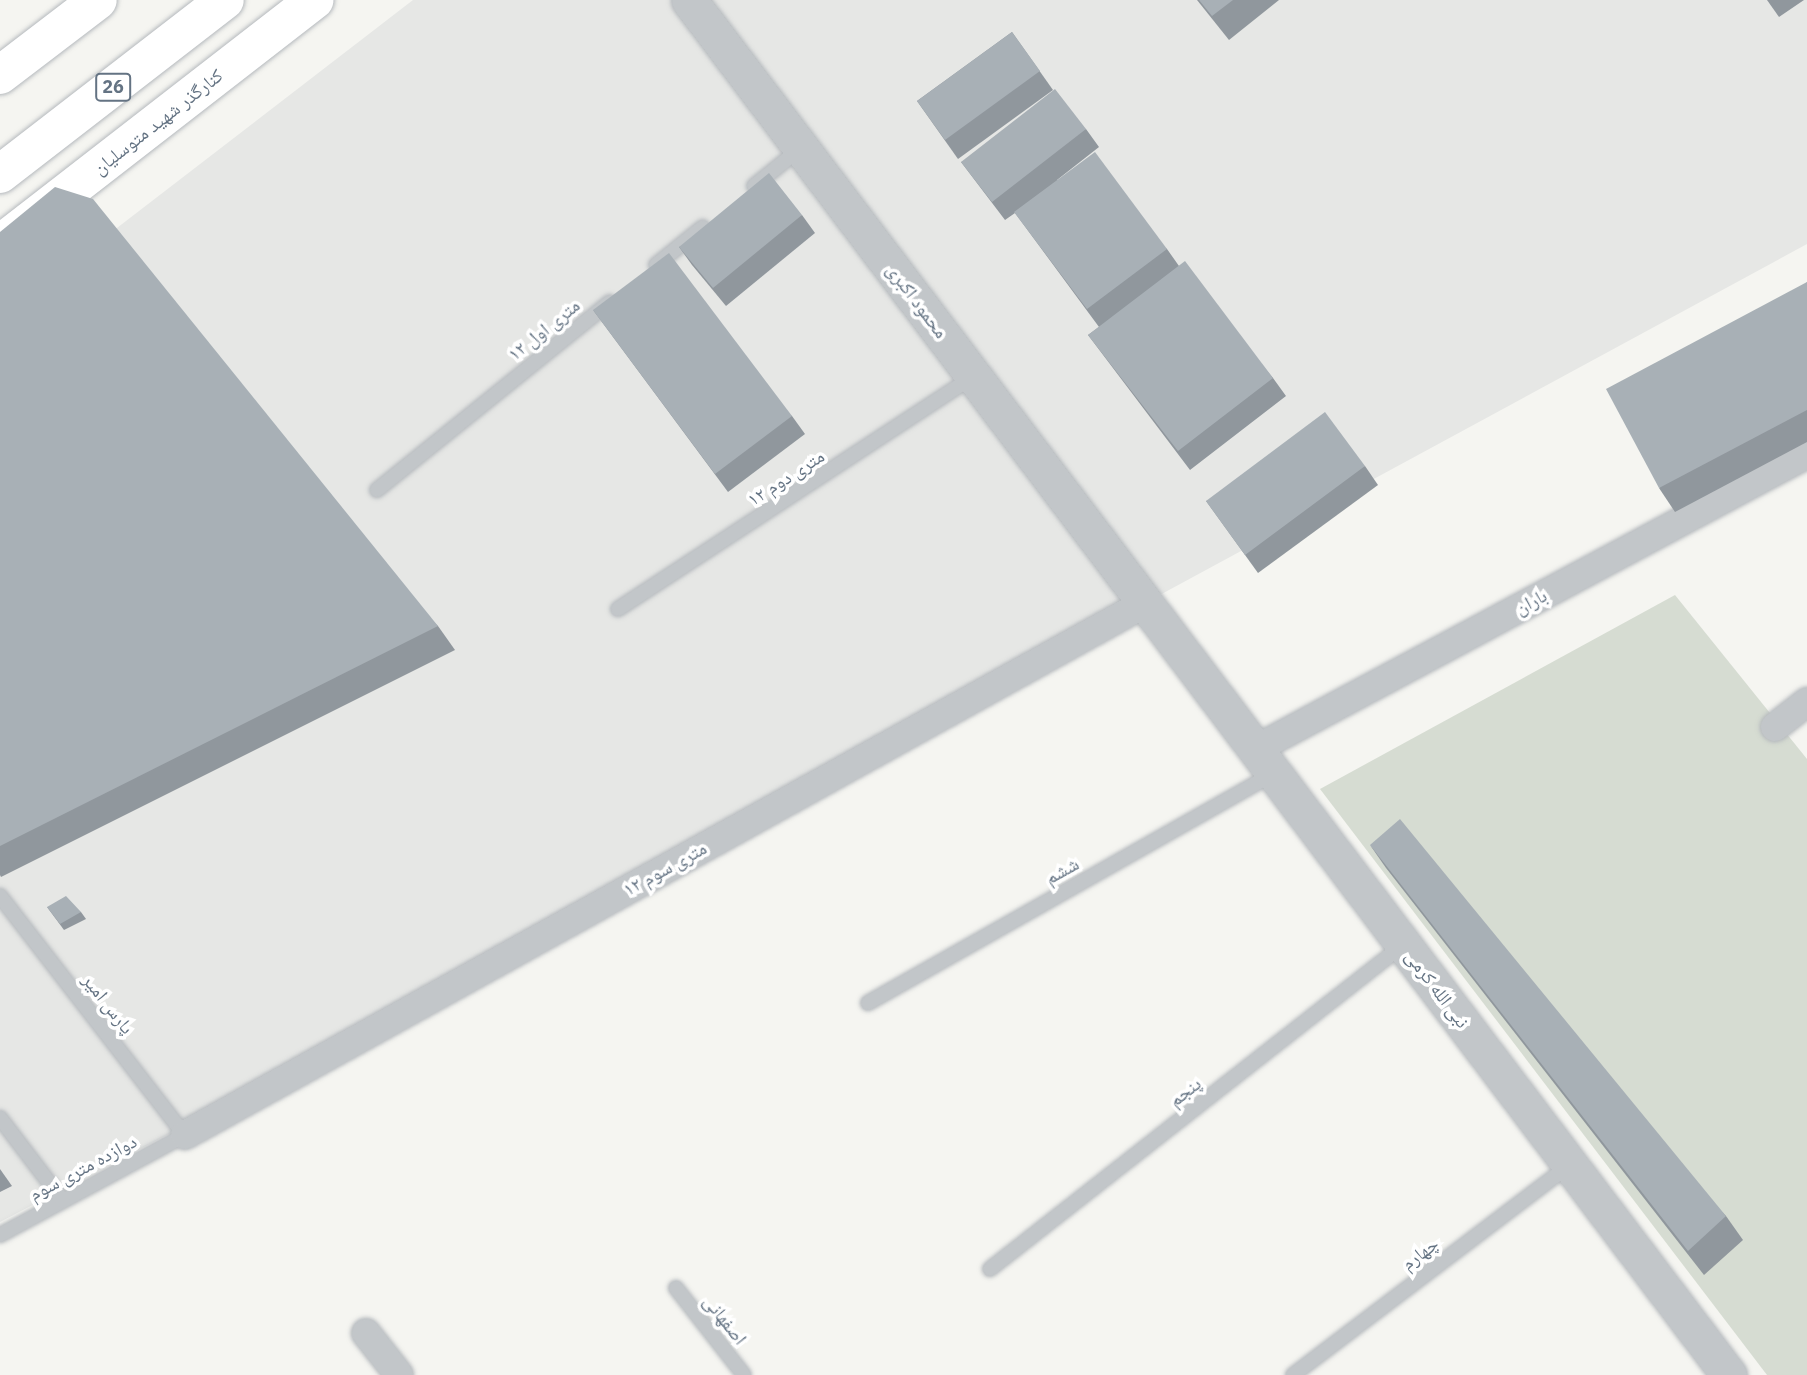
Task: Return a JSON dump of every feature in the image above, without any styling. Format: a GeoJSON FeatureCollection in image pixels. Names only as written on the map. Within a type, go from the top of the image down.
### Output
{"type":"FeatureCollection","features":[{"type":"Feature","properties":{"kind":"main road"},"geometry":{"type":"LineString","coordinates":[[0,55],[87,0]]}},
{"type":"Feature","properties":{"kind":"main road"},"geometry":{"type":"LineString","coordinates":[[0,75],[98,0]]}},
{"type":"Feature","properties":{"kind":"main road","name":"26"},"geometry":{"type":"LineString","coordinates":[[0,174],[225,0]]}},
{"type":"Feature","properties":{"kind":"main road","name":"کنارگذر شهید متوسلیان"},"geometry":{"type":"LineString","coordinates":[[0,244],[316,0]]}},
{"type":"Feature","properties":{"kind":"street","name":"محمود اکبری"},"geometry":{"type":"LineString","coordinates":[[690,0],[1145,603]]}},
{"type":"Feature","properties":{"kind":"street","name":"باران"},"geometry":{"type":"LineString","coordinates":[[1265,761],[1807,454]]}},
{"type":"Feature","properties":{"kind":"street","name":"نبی الله کرمی"},"geometry":{"type":"LineString","coordinates":[[1145,603],[1729,1375]]}},
{"type":"Feature","properties":{"kind":"street","name":"۱۲ متری سوم"},"geometry":{"type":"LineString","coordinates":[[185,1135],[1145,603]]}},
{"type":"Feature","properties":{"kind":"street"},"geometry":{"type":"LineString","coordinates":[[1775,727],[1807,702]]}},
{"type":"Feature","properties":{"kind":"street"},"geometry":{"type":"LineString","coordinates":[[366,1333],[398,1375]]}},
{"type":"Feature","properties":{"kind":"lane"},"geometry":{"type":"LineString","coordinates":[[736,201],[802,148]]}},
{"type":"Feature","properties":{"kind":"lane","name":"۱۲ متری اول"},"geometry":{"type":"LineString","coordinates":[[377,490],[714,218]]}},
{"type":"Feature","properties":{"kind":"lane","name":"۱۲ متری دوم"},"geometry":{"type":"LineString","coordinates":[[618,609],[974,377]]}},
{"type":"Feature","properties":{"kind":"lane","name":"ششم"},"geometry":{"type":"LineString","coordinates":[[868,1003],[1265,761]]}},
{"type":"Feature","properties":{"kind":"lane","name":"پارس امیر"},"geometry":{"type":"LineString","coordinates":[[0,896],[185,1135]]}},
{"type":"Feature","properties":{"kind":"lane","name":"پنجم"},"geometry":{"type":"LineString","coordinates":[[990,1269],[1404,945]]}},
{"type":"Feature","properties":{"kind":"lane"},"geometry":{"type":"LineString","coordinates":[[0,1118],[63,1201]]}},
{"type":"Feature","properties":{"kind":"lane","name":"دوازده متری سوم"},"geometry":{"type":"LineString","coordinates":[[0,1235],[185,1135]]}},
{"type":"Feature","properties":{"kind":"lane","name":"چهارم"},"geometry":{"type":"LineString","coordinates":[[1293,1375],[1570,1165]]}},
{"type":"Feature","properties":{"kind":"lane","name":"اصفهانی"},"geometry":{"type":"LineString","coordinates":[[676,1288],[744,1375]]}},
{"type":"Feature","properties":{"kind":"shaded area"},"geometry":{"type":"Polygon","coordinates":[[[413,0],[1807,0],[1807,244],[1145,603],[778,816],[0,1222],[0,318],[413,0]]]}},
{"type":"Feature","properties":{"kind":"shaded area"},"geometry":{"type":"Polygon","coordinates":[[[1675,595],[1807,759],[1807,1375],[1767,1375],[1320,789],[1675,595]]]}},
{"type":"Feature","properties":{"kind":"building"},"geometry":{"type":"Polygon","coordinates":[[[1199,0],[1233,0],[1212,16],[1199,0]]]}},
{"type":"Feature","properties":{"kind":"building"},"geometry":{"type":"Polygon","coordinates":[[[1012,32],[1040,71],[945,140],[917,101],[1012,32]]]}},
{"type":"Feature","properties":{"kind":"building"},"geometry":{"type":"Polygon","coordinates":[[[1055,89],[1086,129],[992,202],[961,162],[1055,89]]]}},
{"type":"Feature","properties":{"kind":"building"},"geometry":{"type":"Polygon","coordinates":[[[1095,152],[1167,249],[1087,309],[1014,212],[1095,152]]]}},
{"type":"Feature","properties":{"kind":"building"},"geometry":{"type":"Polygon","coordinates":[[[769,173],[802,215],[713,288],[679,247],[769,173]]]}},
{"type":"Feature","properties":{"kind":"building"},"geometry":{"type":"Polygon","coordinates":[[[55,187],[93,199],[438,626],[0,846],[0,232],[55,187]]]}},
{"type":"Feature","properties":{"kind":"building"},"geometry":{"type":"Polygon","coordinates":[[[669,253],[792,416],[715,474],[593,310],[669,253]]]}},
{"type":"Feature","properties":{"kind":"building"},"geometry":{"type":"Polygon","coordinates":[[[1185,261],[1273,378],[1178,451],[1088,335],[1185,261]]]}},
{"type":"Feature","properties":{"kind":"building"},"geometry":{"type":"Polygon","coordinates":[[[1807,282],[1807,410],[1659,488],[1606,389],[1807,282]]]}},
{"type":"Feature","properties":{"kind":"building"},"geometry":{"type":"Polygon","coordinates":[[[1325,412],[1365,466],[1245,555],[1206,501],[1325,412]]]}},
{"type":"Feature","properties":{"kind":"building"},"geometry":{"type":"Polygon","coordinates":[[[1400,819],[1726,1216],[1688,1251],[1370,845],[1400,819]]]}},
{"type":"Feature","properties":{"kind":"building"},"geometry":{"type":"Polygon","coordinates":[[[66,896],[81,912],[60,924],[47,907],[66,896]]]}}]}
